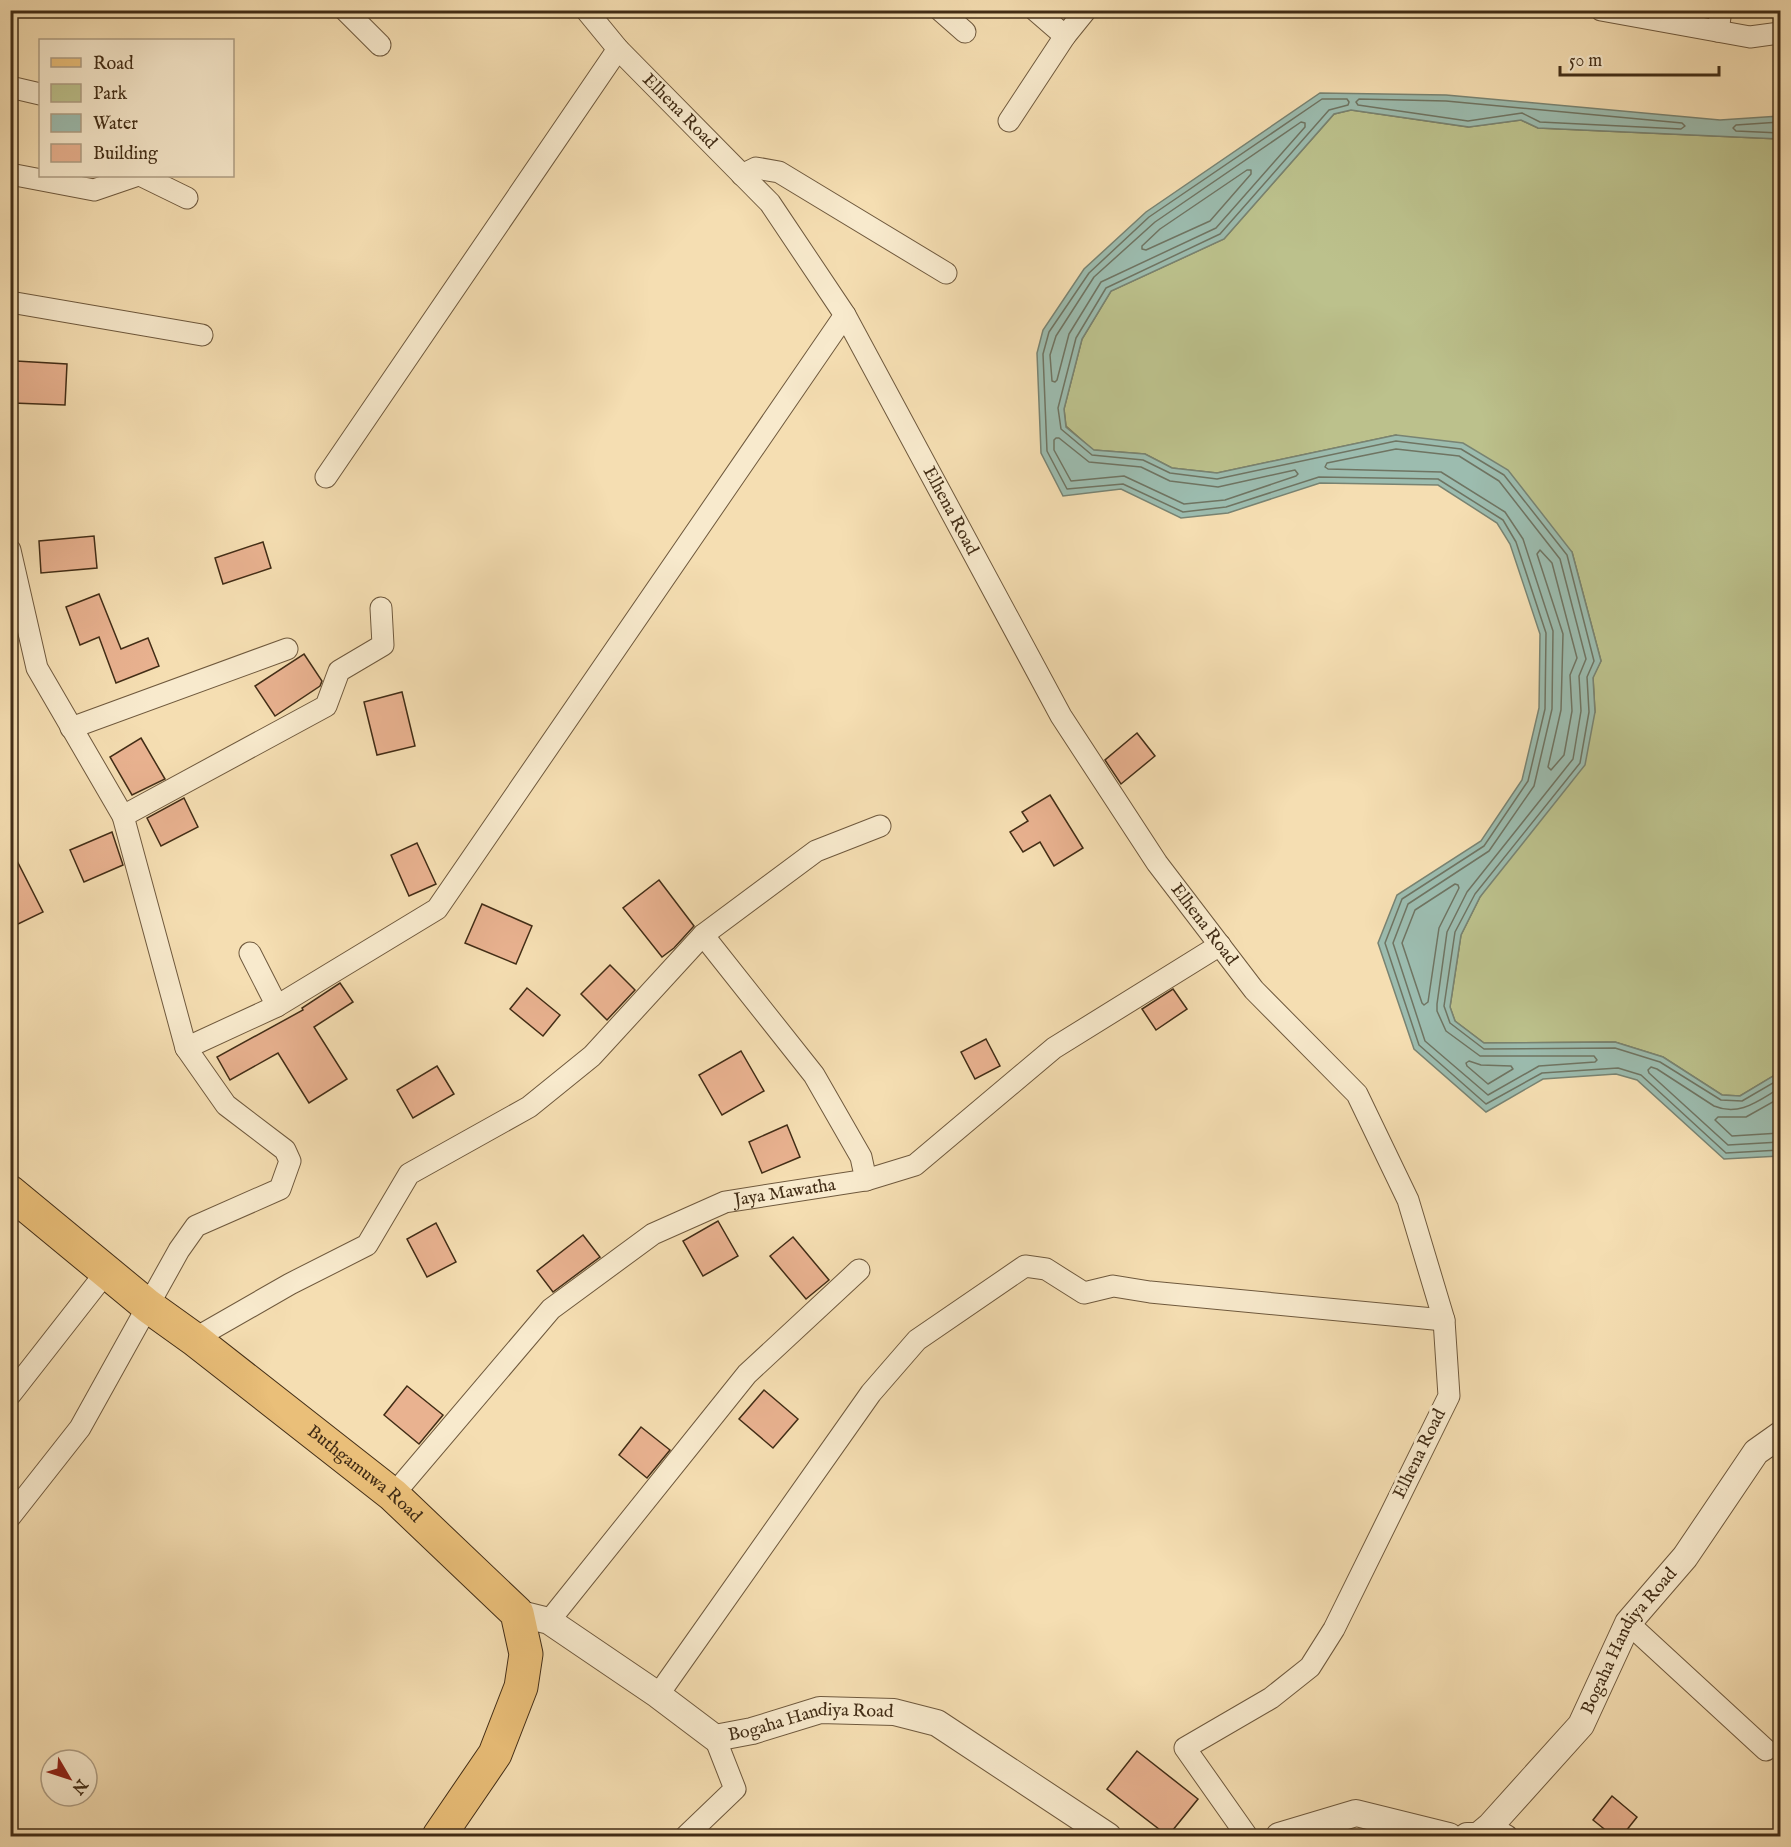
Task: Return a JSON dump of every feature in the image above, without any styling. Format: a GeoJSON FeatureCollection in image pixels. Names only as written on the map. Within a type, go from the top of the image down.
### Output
{"type":"FeatureCollection","features":[{"type":"Feature","properties":{"kind":"main road","name":"Buthgamuwa Road"},"geometry":{"type":"LineString","coordinates":[[10,1192],[148,1306],[194,1339],[393,1495],[517,1613]]}},
{"type":"Feature","properties":{"kind":"main road"},"geometry":{"type":"LineString","coordinates":[[439,1836],[495,1754],[521,1687],[526,1654],[517,1613]]}},
{"type":"Feature","properties":{"kind":"street"},"geometry":{"type":"LineString","coordinates":[[345,10],[380,45]]}},
{"type":"Feature","properties":{"kind":"street","name":"Elhena Road"},"geometry":{"type":"LineString","coordinates":[[586,10],[618,49],[770,203],[844,315],[1061,716],[1157,863],[1254,990],[1357,1094],[1408,1200],[1444,1320],[1449,1396],[1334,1629],[1310,1666],[1271,1698],[1185,1748],[1247,1836]]}},
{"type":"Feature","properties":{"kind":"street"},"geometry":{"type":"LineString","coordinates":[[940,10],[965,32]]}},
{"type":"Feature","properties":{"kind":"street"},"geometry":{"type":"LineString","coordinates":[[1035,10],[1065,36]]}},
{"type":"Feature","properties":{"kind":"street"},"geometry":{"type":"LineString","coordinates":[[1009,121],[1065,36],[1086,10]]}},
{"type":"Feature","properties":{"kind":"street"},"geometry":{"type":"LineString","coordinates":[[1601,10],[1750,37],[1780,33]]}},
{"type":"Feature","properties":{"kind":"street"},"geometry":{"type":"LineString","coordinates":[[1718,32],[1721,10]]}},
{"type":"Feature","properties":{"kind":"street"},"geometry":{"type":"LineString","coordinates":[[326,477],[618,49]]}},
{"type":"Feature","properties":{"kind":"street"},"geometry":{"type":"LineString","coordinates":[[10,87],[39,93]]}},
{"type":"Feature","properties":{"kind":"street"},"geometry":{"type":"LineString","coordinates":[[742,174],[756,168],[779,172],[946,273]]}},
{"type":"Feature","properties":{"kind":"street"},"geometry":{"type":"LineString","coordinates":[[10,174],[94,190],[132,177]]}},
{"type":"Feature","properties":{"kind":"street"},"geometry":{"type":"LineString","coordinates":[[144,177],[187,198]]}},
{"type":"Feature","properties":{"kind":"street"},"geometry":{"type":"LineString","coordinates":[[10,302],[202,335]]}},
{"type":"Feature","properties":{"kind":"street"},"geometry":{"type":"LineString","coordinates":[[186,1048],[277,1006],[437,909],[844,315]]}},
{"type":"Feature","properties":{"kind":"street"},"geometry":{"type":"LineString","coordinates":[[10,550],[37,668],[123,816],[186,1048],[226,1106],[285,1150],[290,1161],[280,1189],[196,1226],[179,1250],[80,1428],[10,1517]]}},
{"type":"Feature","properties":{"kind":"street"},"geometry":{"type":"LineString","coordinates":[[123,816],[326,706],[339,671],[383,645],[381,608]]}},
{"type":"Feature","properties":{"kind":"street"},"geometry":{"type":"LineString","coordinates":[[71,728],[287,649]]}},
{"type":"Feature","properties":{"kind":"street"},"geometry":{"type":"LineString","coordinates":[[194,1339],[290,1284],[367,1245],[409,1174],[529,1107],[592,1056],[703,935],[816,851],[880,826]]}},
{"type":"Feature","properties":{"kind":"street"},"geometry":{"type":"LineString","coordinates":[[703,935],[814,1075],[861,1157],[866,1180]]}},
{"type":"Feature","properties":{"kind":"street","name":"Jaya Mawatha"},"geometry":{"type":"LineString","coordinates":[[393,1495],[551,1309],[653,1234],[725,1202],[866,1180],[915,1165],[1054,1048],[1220,945]]}},
{"type":"Feature","properties":{"kind":"street"},"geometry":{"type":"LineString","coordinates":[[250,952],[277,1006]]}},
{"type":"Feature","properties":{"kind":"street"},"geometry":{"type":"LineString","coordinates":[[658,1695],[871,1393],[917,1340],[1025,1266],[1046,1269],[1084,1293],[1113,1286],[1150,1292],[1444,1320]]}},
{"type":"Feature","properties":{"kind":"street"},"geometry":{"type":"LineString","coordinates":[[549,1621],[747,1374],[859,1270]]}},
{"type":"Feature","properties":{"kind":"street"},"geometry":{"type":"LineString","coordinates":[[10,1395],[107,1271]]}},
{"type":"Feature","properties":{"kind":"street","name":"Bogaha Handiya Road"},"geometry":{"type":"LineString","coordinates":[[1467,1836],[1498,1831],[1581,1725],[1629,1623],[1686,1557],[1756,1452],[1780,1435]]}},
{"type":"Feature","properties":{"kind":"street","name":"Bogaha Handiya Road"},"geometry":{"type":"LineString","coordinates":[[517,1613],[549,1621],[658,1695],[715,1738],[752,1731],[820,1710],[894,1712],[937,1723],[1108,1836]]}},
{"type":"Feature","properties":{"kind":"street"},"geometry":{"type":"LineString","coordinates":[[1629,1623],[1766,1750]]}},
{"type":"Feature","properties":{"kind":"street"},"geometry":{"type":"LineString","coordinates":[[686,1836],[735,1790],[715,1738]]}},
{"type":"Feature","properties":{"kind":"street"},"geometry":{"type":"LineString","coordinates":[[1279,1836],[1356,1813],[1449,1836]]}},
{"type":"Feature","properties":{"kind":"green space"},"geometry":{"type":"Polygon","coordinates":[[[1351,110],[1468,127],[1521,120],[1538,128],[1780,139],[1780,1072],[1740,1096],[1722,1095],[1663,1057],[1615,1042],[1484,1043],[1455,1021],[1450,1007],[1461,935],[1480,897],[1595,712],[1593,677],[1601,661],[1572,552],[1396,435],[1217,473],[1172,468],[1145,454],[1093,450],[1066,426],[1064,409],[1082,339],[1111,291],[1224,239],[1334,114],[1351,110]]]}},
{"type":"Feature","properties":{"kind":"water"},"geometry":{"type":"Polygon","coordinates":[[[1320,93],[1446,95],[1720,120],[1780,116],[1780,139],[1538,128],[1521,120],[1469,127],[1351,110],[1334,114],[1224,239],[1111,291],[1082,339],[1064,409],[1066,427],[1094,450],[1145,454],[1172,468],[1217,473],[1396,435],[1463,443],[1508,470],[1572,552],[1601,661],[1593,678],[1595,712],[1585,765],[1480,897],[1461,935],[1450,1007],[1455,1021],[1484,1043],[1615,1042],[1663,1057],[1722,1095],[1740,1096],[1780,1072],[1780,1156],[1724,1159],[1637,1080],[1616,1074],[1543,1079],[1486,1112],[1414,1049],[1378,943],[1397,895],[1481,841],[1522,780],[1539,708],[1540,634],[1510,544],[1497,523],[1438,485],[1320,483],[1228,513],[1181,518],[1121,489],[1063,496],[1041,453],[1037,353],[1043,330],[1084,269],[1146,212],[1320,93]]]}},
{"type":"Feature","properties":{"kind":"building"},"geometry":{"type":"Polygon","coordinates":[[[16,361],[67,364],[65,405],[13,403],[16,361]]]}},
{"type":"Feature","properties":{"kind":"building"},"geometry":{"type":"Polygon","coordinates":[[[94,536],[97,568],[41,573],[39,541],[94,536]]]}},
{"type":"Feature","properties":{"kind":"building"},"geometry":{"type":"Polygon","coordinates":[[[263,542],[271,568],[223,584],[215,558],[263,542]]]}},
{"type":"Feature","properties":{"kind":"building"},"geometry":{"type":"Polygon","coordinates":[[[99,594],[121,649],[148,638],[159,666],[116,683],[99,637],[80,645],[66,607],[99,594]]]}},
{"type":"Feature","properties":{"kind":"building"},"geometry":{"type":"Polygon","coordinates":[[[304,654],[322,681],[320,686],[275,716],[255,686],[304,654]]]}},
{"type":"Feature","properties":{"kind":"building"},"geometry":{"type":"Polygon","coordinates":[[[402,692],[415,746],[377,755],[364,702],[402,692]]]}},
{"type":"Feature","properties":{"kind":"building"},"geometry":{"type":"Polygon","coordinates":[[[1137,733],[1155,756],[1121,784],[1105,760],[1137,733]]]}},
{"type":"Feature","properties":{"kind":"building"},"geometry":{"type":"Polygon","coordinates":[[[141,738],[165,779],[132,795],[110,757],[141,738]]]}},
{"type":"Feature","properties":{"kind":"building"},"geometry":{"type":"Polygon","coordinates":[[[1050,795],[1083,848],[1054,866],[1040,842],[1023,852],[1010,832],[1028,821],[1022,812],[1050,795]]]}},
{"type":"Feature","properties":{"kind":"building"},"geometry":{"type":"Polygon","coordinates":[[[184,798],[198,827],[161,846],[147,818],[184,798]]]}},
{"type":"Feature","properties":{"kind":"building"},"geometry":{"type":"Polygon","coordinates":[[[112,832],[123,865],[84,882],[70,850],[112,832]]]}},
{"type":"Feature","properties":{"kind":"building"},"geometry":{"type":"Polygon","coordinates":[[[417,843],[436,884],[409,896],[391,855],[417,843]]]}},
{"type":"Feature","properties":{"kind":"building"},"geometry":{"type":"Polygon","coordinates":[[[10,847],[43,912],[16,925],[10,914],[10,847]]]}},
{"type":"Feature","properties":{"kind":"building"},"geometry":{"type":"Polygon","coordinates":[[[659,880],[694,926],[674,948],[662,957],[623,908],[659,880]]]}},
{"type":"Feature","properties":{"kind":"building"},"geometry":{"type":"Polygon","coordinates":[[[482,904],[532,926],[516,964],[465,943],[482,904]]]}},
{"type":"Feature","properties":{"kind":"building"},"geometry":{"type":"Polygon","coordinates":[[[610,965],[635,990],[607,1020],[581,994],[610,965]]]}},
{"type":"Feature","properties":{"kind":"building"},"geometry":{"type":"Polygon","coordinates":[[[340,983],[353,1002],[314,1027],[347,1079],[309,1103],[278,1053],[230,1080],[217,1057],[303,1010],[302,1008],[340,983]]]}},
{"type":"Feature","properties":{"kind":"building"},"geometry":{"type":"Polygon","coordinates":[[[527,988],[560,1015],[543,1036],[510,1009],[527,988]]]}},
{"type":"Feature","properties":{"kind":"building"},"geometry":{"type":"Polygon","coordinates":[[[1173,989],[1187,1009],[1156,1030],[1142,1009],[1173,989]]]}},
{"type":"Feature","properties":{"kind":"building"},"geometry":{"type":"Polygon","coordinates":[[[986,1039],[1000,1066],[975,1079],[961,1052],[986,1039]]]}},
{"type":"Feature","properties":{"kind":"building"},"geometry":{"type":"Polygon","coordinates":[[[741,1051],[764,1091],[722,1115],[699,1075],[741,1051]]]}},
{"type":"Feature","properties":{"kind":"building"},"geometry":{"type":"Polygon","coordinates":[[[437,1066],[454,1094],[413,1118],[397,1090],[437,1066]]]}},
{"type":"Feature","properties":{"kind":"building"},"geometry":{"type":"Polygon","coordinates":[[[787,1125],[800,1157],[762,1173],[749,1142],[787,1125]]]}},
{"type":"Feature","properties":{"kind":"building"},"geometry":{"type":"Polygon","coordinates":[[[718,1221],[738,1256],[703,1276],[683,1241],[718,1221]]]}},
{"type":"Feature","properties":{"kind":"building"},"geometry":{"type":"Polygon","coordinates":[[[436,1223],[456,1262],[427,1277],[407,1239],[436,1223]]]}},
{"type":"Feature","properties":{"kind":"building"},"geometry":{"type":"Polygon","coordinates":[[[583,1235],[600,1257],[553,1292],[537,1271],[583,1235]]]}},
{"type":"Feature","properties":{"kind":"building"},"geometry":{"type":"Polygon","coordinates":[[[793,1237],[829,1280],[806,1299],[770,1256],[793,1237]]]}},
{"type":"Feature","properties":{"kind":"building"},"geometry":{"type":"Polygon","coordinates":[[[407,1386],[443,1415],[419,1444],[384,1415],[407,1386]]]}},
{"type":"Feature","properties":{"kind":"building"},"geometry":{"type":"Polygon","coordinates":[[[764,1390],[798,1419],[773,1448],[739,1419],[764,1390]]]}},
{"type":"Feature","properties":{"kind":"building"},"geometry":{"type":"Polygon","coordinates":[[[641,1427],[670,1450],[647,1478],[619,1455],[641,1427]]]}},
{"type":"Feature","properties":{"kind":"building"},"geometry":{"type":"Polygon","coordinates":[[[1137,1751],[1198,1799],[1168,1836],[1107,1789],[1137,1751]]]}},
{"type":"Feature","properties":{"kind":"building"},"geometry":{"type":"Polygon","coordinates":[[[1612,1796],[1637,1817],[1622,1836],[1613,1836],[1593,1820],[1612,1796]]]}}]}
